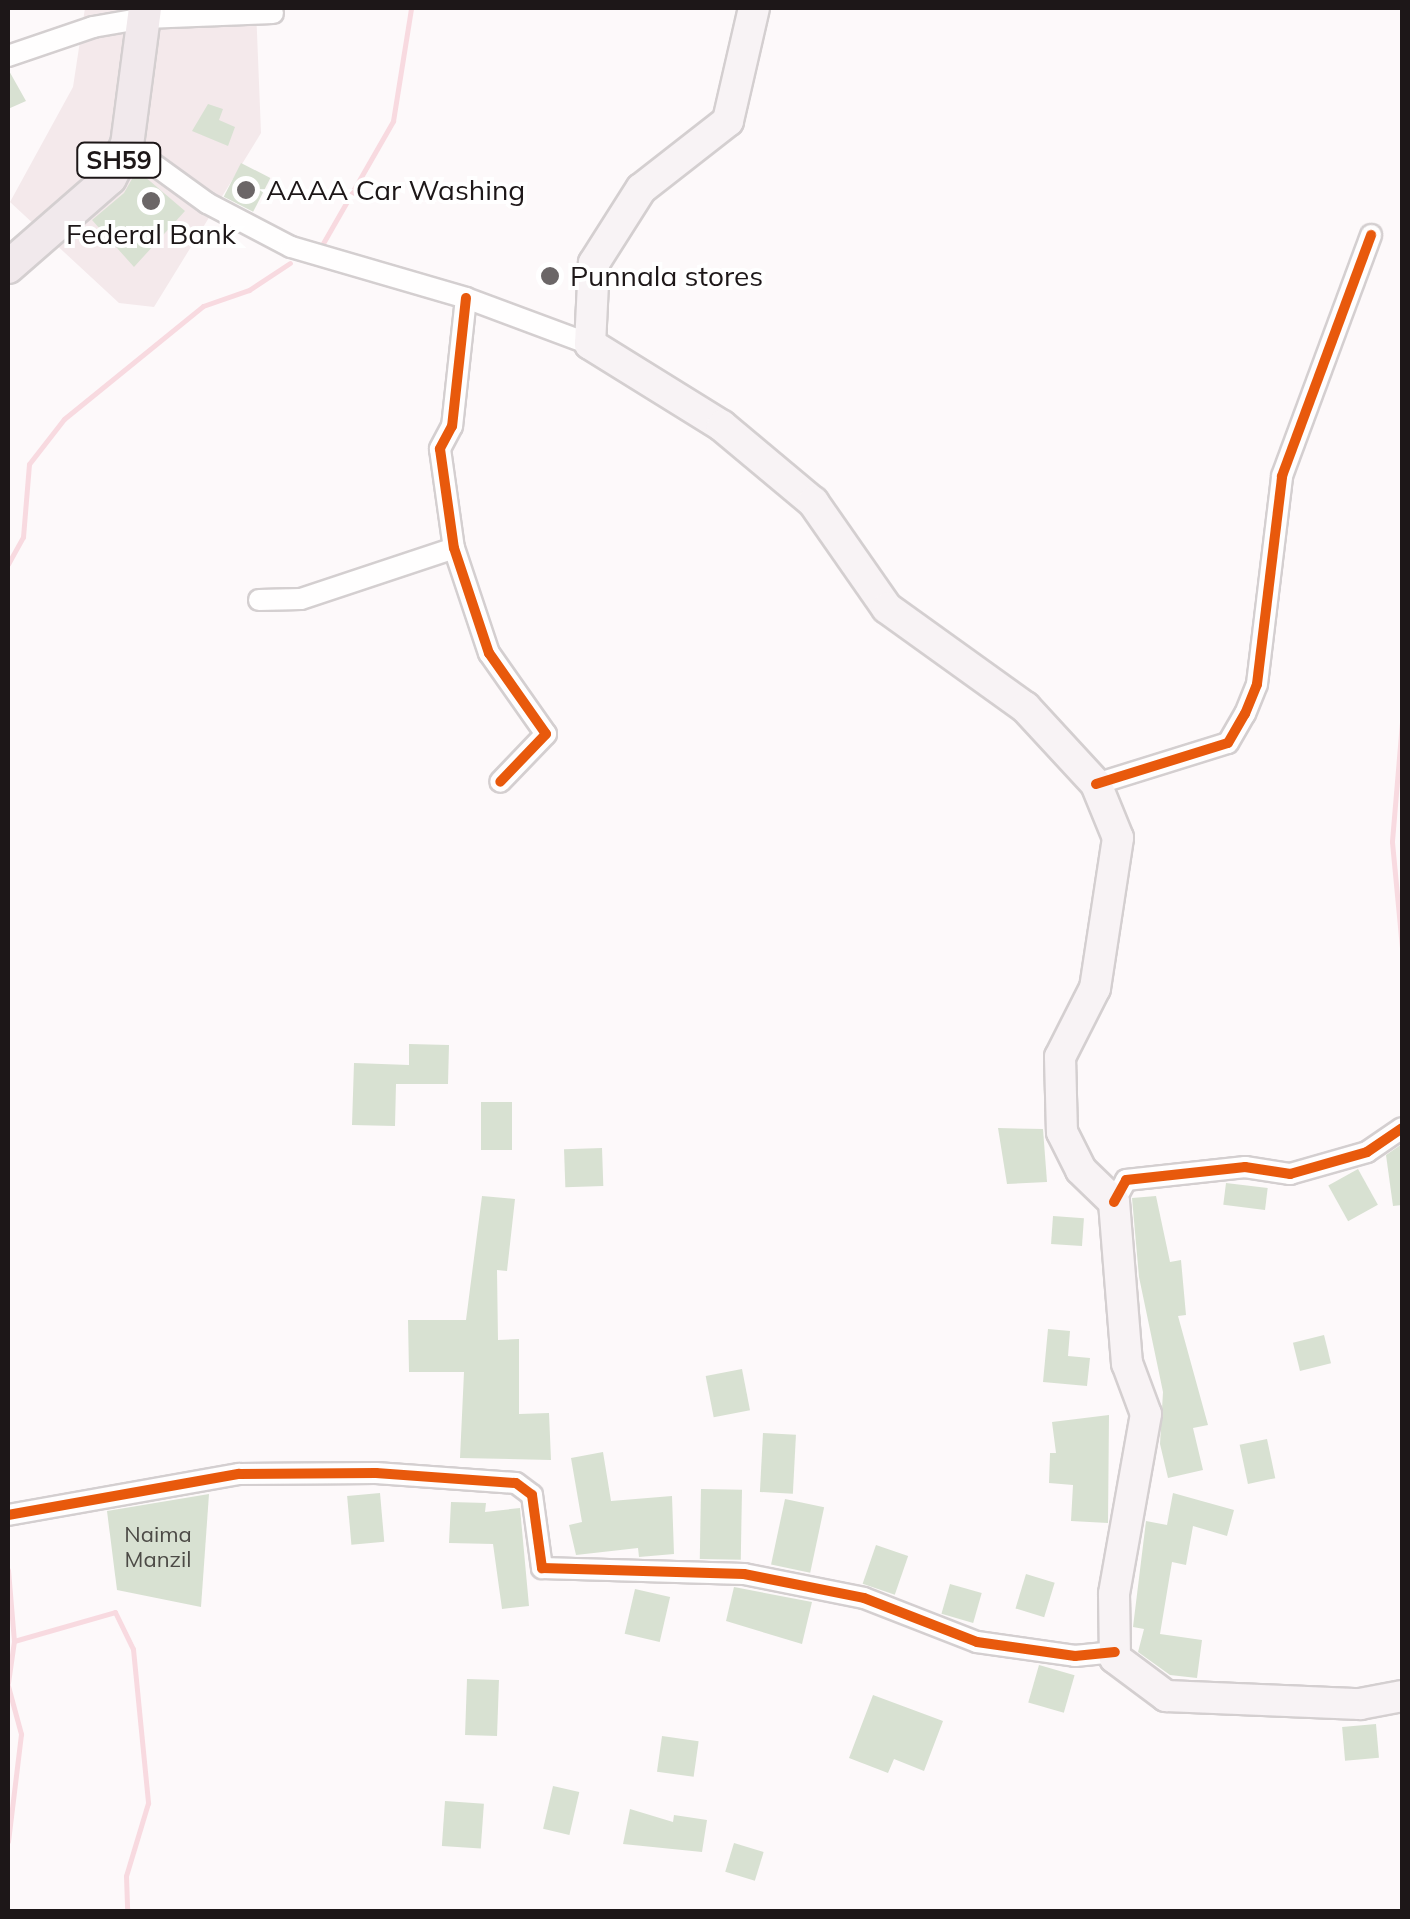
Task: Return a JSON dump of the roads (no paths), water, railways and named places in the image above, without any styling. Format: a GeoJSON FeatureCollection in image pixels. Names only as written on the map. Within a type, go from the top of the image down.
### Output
{"type":"FeatureCollection","features":[{"type":"Feature","properties":{"kind":"main road"},"geometry":{"type":"LineString","coordinates":[[754,8],[728,121],[641,189],[594,262],[590,344],[722,426],[813,502],[887,608],[1025,707],[1096,784],[1118,838],[1094,988],[1060,1057],[1062,1132],[1081,1170],[1114,1202],[1126,1363],[1146,1414],[1114,1594],[1115,1652],[1166,1696],[1360,1704],[1402,1696]]}},
{"type":"Feature","properties":{"kind":"main road","name":"SH59"},"geometry":{"type":"LineString","coordinates":[[8,267],[110,178],[127,145],[145,13]]}},
{"type":"Feature","properties":{"kind":"street"},"geometry":{"type":"LineString","coordinates":[[8,56],[145,13],[274,13]]}},
{"type":"Feature","properties":{"kind":"street"},"geometry":{"type":"LineString","coordinates":[[127,145],[263,234],[466,298],[590,344]]}},
{"type":"Feature","properties":{"kind":"street"},"geometry":{"type":"LineString","coordinates":[[1096,784],[1228,742],[1244,714],[1257,684],[1282,476],[1371,235]]}},
{"type":"Feature","properties":{"kind":"street"},"geometry":{"type":"LineString","coordinates":[[466,298],[452,426],[440,449],[454,548],[489,653],[546,734],[500,782]]}},
{"type":"Feature","properties":{"kind":"street"},"geometry":{"type":"LineString","coordinates":[[259,600],[301,599],[454,548]]}},
{"type":"Feature","properties":{"kind":"street"},"geometry":{"type":"LineString","coordinates":[[1114,1202],[1126,1180],[1245,1167],[1290,1174],[1367,1152],[1402,1128]]}},
{"type":"Feature","properties":{"kind":"street"},"geometry":{"type":"LineString","coordinates":[[8,1515],[239,1474],[376,1472],[516,1483],[532,1494],[542,1568],[744,1574],[864,1598],[976,1642],[1075,1656],[1115,1652]]}},
{"type":"Feature","properties":{"kind":"waterway"},"geometry":{"type":"LineString","coordinates":[[322,245],[393,121],[411,8]]}},
{"type":"Feature","properties":{"kind":"waterway"},"geometry":{"type":"LineString","coordinates":[[8,564],[23,537],[29,464],[64,419],[203,306],[249,290],[290,263]]}},
{"type":"Feature","properties":{"kind":"waterway"},"geometry":{"type":"LineString","coordinates":[[1402,722],[1392,842],[1402,948]]}},
{"type":"Feature","properties":{"kind":"waterway"},"geometry":{"type":"LineString","coordinates":[[8,1570],[14,1641],[115,1612],[133,1649],[148,1803],[126,1876],[127,1912]]}},
{"type":"Feature","properties":{"kind":"waterway"},"geometry":{"type":"LineString","coordinates":[[8,1683],[14,1641]]}},
{"type":"Feature","properties":{"kind":"waterway"},"geometry":{"type":"LineString","coordinates":[[8,1686],[21,1734],[8,1841]]}},
{"type":"Feature","properties":{"kind":"place","name":"AAAA Car Washing"},"geometry":{"type":"Point","coordinates":[246,190]}},
{"type":"Feature","properties":{"kind":"place","name":"Federal Bank"},"geometry":{"type":"Point","coordinates":[151,201]}},
{"type":"Feature","properties":{"kind":"place","name":"Punnala stores"},"geometry":{"type":"Point","coordinates":[550,276]}}]}
